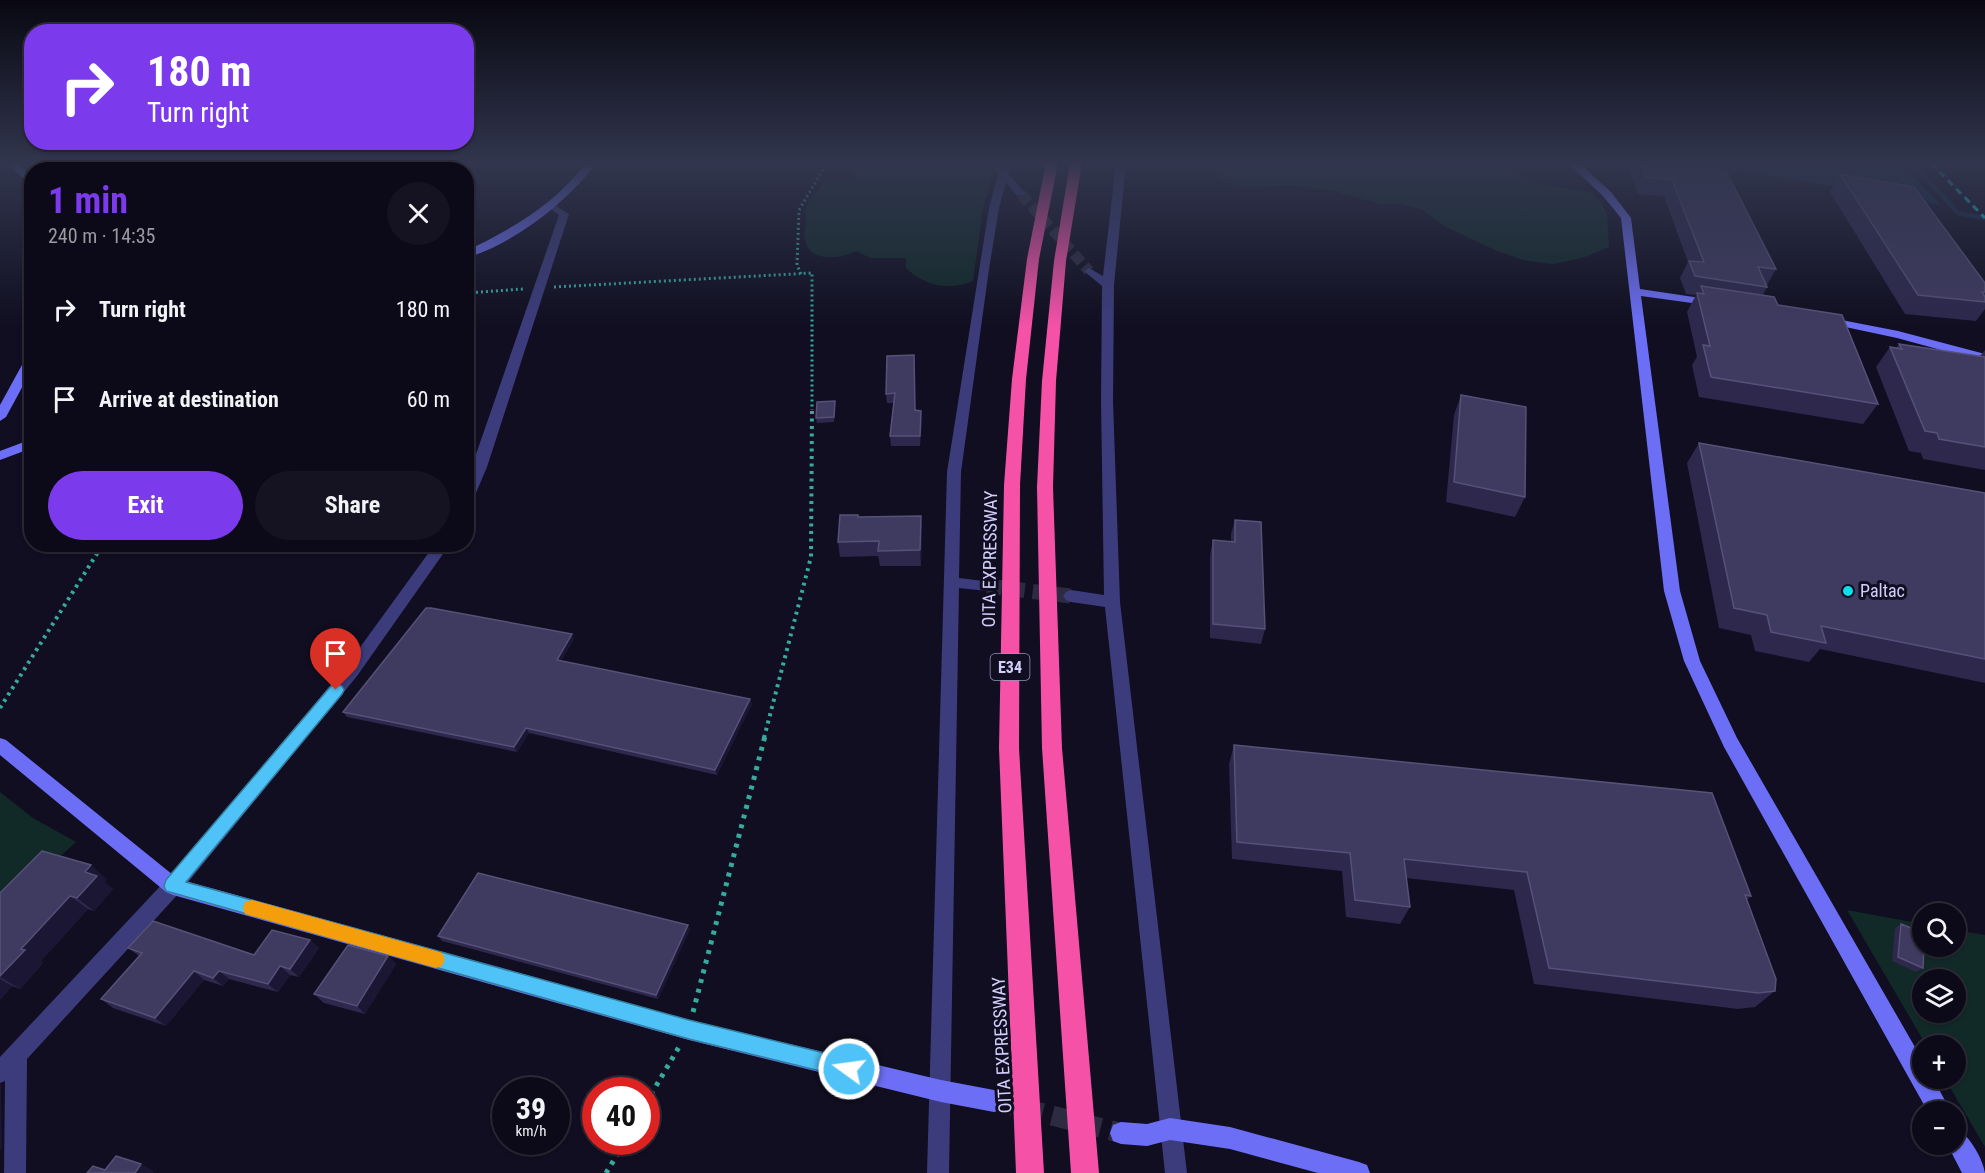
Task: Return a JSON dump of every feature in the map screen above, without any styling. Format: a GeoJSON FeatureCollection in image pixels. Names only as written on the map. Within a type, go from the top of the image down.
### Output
{"type":"FeatureCollection","features":[{"type":"Feature","properties":{"kind":"highway","name":"OITA EXPRESSWAY"},"geometry":{"type":"LineString","coordinates":[[1030,1173],[1009,748],[1012,485],[1019,379],[1033,259],[1041,218]]}},
{"type":"Feature","properties":{"kind":"highway","name":"E34"},"geometry":{"type":"LineString","coordinates":[[1067,218],[1059,272],[1049,381],[1045,487],[1052,748],[1085,1173]]}},
{"type":"Feature","properties":{"kind":"street"},"geometry":{"type":"LineString","coordinates":[[474,251],[500,238],[531,218]]}},
{"type":"Feature","properties":{"kind":"street"},"geometry":{"type":"LineString","coordinates":[[474,481],[563,218]]}},
{"type":"Feature","properties":{"kind":"street"},"geometry":{"type":"LineString","coordinates":[[938,1173],[954,472],[992,218]]}},
{"type":"Feature","properties":{"kind":"street"},"geometry":{"type":"LineString","coordinates":[[1115,218],[1108,285],[1107,401],[1112,602],[1176,1173]]}},
{"type":"Feature","properties":{"kind":"street"},"geometry":{"type":"LineString","coordinates":[[1626,218],[1672,591],[1692,661],[1730,742],[1934,1101]]}},
{"type":"Feature","properties":{"kind":"street"},"geometry":{"type":"LineString","coordinates":[[1089,271],[1108,285]]}},
{"type":"Feature","properties":{"kind":"street"},"geometry":{"type":"LineString","coordinates":[[1636,292],[1728,305]]}},
{"type":"Feature","properties":{"kind":"street"},"geometry":{"type":"LineString","coordinates":[[1819,319],[1898,335],[1985,358]]}},
{"type":"Feature","properties":{"kind":"street"},"geometry":{"type":"LineString","coordinates":[[0,417],[24,372]]}},
{"type":"Feature","properties":{"kind":"street"},"geometry":{"type":"LineString","coordinates":[[0,456],[24,446]]}},
{"type":"Feature","properties":{"kind":"street"},"geometry":{"type":"LineString","coordinates":[[0,1072],[172,886],[351,672],[437,552]]}},
{"type":"Feature","properties":{"kind":"street"},"geometry":{"type":"LineString","coordinates":[[950,582],[987,586]]}},
{"type":"Feature","properties":{"kind":"street"},"geometry":{"type":"LineString","coordinates":[[1071,596],[1112,602]]}},
{"type":"Feature","properties":{"kind":"street"},"geometry":{"type":"LineString","coordinates":[[0,745],[172,886],[689,1030],[941,1091],[994,1101]]}},
{"type":"Feature","properties":{"kind":"street"},"geometry":{"type":"LineString","coordinates":[[15,1173],[16,1055]]}},
{"type":"Feature","properties":{"kind":"street"},"geometry":{"type":"LineString","coordinates":[[1121,1133],[1147,1135],[1170,1129],[1230,1138],[1359,1173]]}},
{"type":"Feature","properties":{"kind":"street"},"geometry":{"type":"LineString","coordinates":[[1964,1155],[1974,1173]]}},
{"type":"Feature","properties":{"kind":"path"},"geometry":{"type":"LineString","coordinates":[[800,218],[797,265],[801,274]]}},
{"type":"Feature","properties":{"kind":"path"},"geometry":{"type":"LineString","coordinates":[[474,292],[812,273],[811,556],[689,1030],[660,1079]]}},
{"type":"Feature","properties":{"kind":"path"},"geometry":{"type":"LineString","coordinates":[[0,708],[98,552]]}},
{"type":"Feature","properties":{"kind":"path"},"geometry":{"type":"LineString","coordinates":[[606,1173],[617,1155]]}},
{"type":"Feature","properties":{"kind":"green space"},"geometry":{"type":"Polygon","coordinates":[[[806,218],[982,218],[973,281],[955,286],[929,283],[906,268],[906,258],[871,258],[856,251],[842,256],[819,256],[808,247],[804,237],[806,218]]]}},
{"type":"Feature","properties":{"kind":"green space"},"geometry":{"type":"Polygon","coordinates":[[[1433,218],[1607,218],[1609,247],[1585,257],[1553,264],[1523,260],[1495,250],[1444,226],[1433,218]]]}},
{"type":"Feature","properties":{"kind":"green space"},"geometry":{"type":"Polygon","coordinates":[[[0,792],[33,818],[76,842],[0,911],[0,792]]]}},
{"type":"Feature","properties":{"kind":"green space"},"geometry":{"type":"Polygon","coordinates":[[[1847,910],[1912,922],[1912,957],[1966,957],[1966,932],[1985,935],[1985,1147],[1966,1115],[1966,1101],[1958,1101],[1951,1089],[1966,1089],[1966,1035],[1920,1035],[1913,1023],[1966,1023],[1966,969],[1912,969],[1912,1021],[1847,910]]]}},
{"type":"Feature","properties":{"kind":"building"},"geometry":{"type":"Polygon","coordinates":[[[1687,218],[1750,218],[1776,269],[1758,267],[1767,287],[1695,276],[1689,261],[1704,262],[1687,218]]]}},
{"type":"Feature","properties":{"kind":"building"},"geometry":{"type":"Polygon","coordinates":[[[1868,218],[1937,218],[1985,283],[1985,292],[1982,292],[1985,302],[1918,295],[1868,218]]]}},
{"type":"Feature","properties":{"kind":"building"},"geometry":{"type":"Polygon","coordinates":[[[1701,286],[1774,297],[1778,305],[1842,315],[1878,404],[1711,377],[1703,345],[1710,346],[1697,293],[1704,294],[1701,286]]]}},
{"type":"Feature","properties":{"kind":"building"},"geometry":{"type":"Polygon","coordinates":[[[1899,344],[1985,357],[1985,447],[1939,439],[1937,433],[1925,431],[1890,347],[1902,349],[1899,344]]]}},
{"type":"Feature","properties":{"kind":"building"},"geometry":{"type":"Polygon","coordinates":[[[914,355],[915,410],[921,411],[920,436],[890,436],[895,393],[886,394],[887,356],[914,355]]]}},
{"type":"Feature","properties":{"kind":"building"},"geometry":{"type":"Polygon","coordinates":[[[1461,395],[1526,407],[1525,497],[1454,482],[1461,395]]]}},
{"type":"Feature","properties":{"kind":"building"},"geometry":{"type":"Polygon","coordinates":[[[835,401],[834,417],[816,418],[817,402],[835,401]]]}},
{"type":"Feature","properties":{"kind":"building","name":"Paltac"},"geometry":{"type":"Polygon","coordinates":[[[1699,443],[1985,493],[1985,659],[1821,626],[1826,643],[1771,632],[1767,615],[1734,608],[1699,443]]]}},
{"type":"Feature","properties":{"kind":"building"},"geometry":{"type":"Polygon","coordinates":[[[840,515],[921,516],[920,550],[878,551],[879,541],[838,542],[840,515]]]}},
{"type":"Feature","properties":{"kind":"building"},"geometry":{"type":"Polygon","coordinates":[[[1235,520],[1261,522],[1265,629],[1213,624],[1213,540],[1235,542],[1235,520]]]}},
{"type":"Feature","properties":{"kind":"building"},"geometry":{"type":"Polygon","coordinates":[[[426,608],[572,634],[557,660],[750,699],[715,770],[526,728],[514,747],[343,712],[426,608]]]}},
{"type":"Feature","properties":{"kind":"building"},"geometry":{"type":"Polygon","coordinates":[[[1234,745],[1712,793],[1751,896],[1745,895],[1776,979],[1775,991],[1758,993],[1549,968],[1527,872],[1404,859],[1410,907],[1355,900],[1350,853],[1237,842],[1234,745]]]}},
{"type":"Feature","properties":{"kind":"building"},"geometry":{"type":"Polygon","coordinates":[[[42,851],[91,865],[85,872],[97,876],[77,898],[70,896],[21,949],[25,950],[0,976],[0,893],[42,851]]]}},
{"type":"Feature","properties":{"kind":"building"},"geometry":{"type":"Polygon","coordinates":[[[478,873],[688,925],[656,995],[438,936],[478,873]]]}},
{"type":"Feature","properties":{"kind":"building"},"geometry":{"type":"Polygon","coordinates":[[[153,921],[254,955],[272,930],[310,940],[290,969],[280,966],[268,984],[219,971],[213,978],[194,971],[155,1018],[101,999],[142,953],[128,948],[153,921]]]}},
{"type":"Feature","properties":{"kind":"building"},"geometry":{"type":"Polygon","coordinates":[[[1901,924],[1912,928],[1912,957],[1924,957],[1923,968],[1898,957],[1901,924]]]}},
{"type":"Feature","properties":{"kind":"building"},"geometry":{"type":"Polygon","coordinates":[[[348,945],[388,956],[357,1006],[314,994],[348,945]]]}},
{"type":"Feature","properties":{"kind":"building"},"geometry":{"type":"Polygon","coordinates":[[[116,1156],[141,1164],[135,1173],[87,1173],[93,1166],[105,1170],[116,1156]]]}},
{"type":"Feature","properties":{"kind":"tunnel"},"geometry":{"type":"LineString","coordinates":[[1042,218],[1089,271]]}},
{"type":"Feature","properties":{"kind":"tunnel"},"geometry":{"type":"LineString","coordinates":[[987,586],[1071,596]]}},
{"type":"Feature","properties":{"kind":"tunnel"},"geometry":{"type":"LineString","coordinates":[[994,1101],[1121,1133]]}},
{"type":"Feature","properties":{"kind":"slow traffic"},"geometry":{"type":"LineString","coordinates":[[252,908],[436,959]]}},
{"type":"Feature","properties":{"kind":"place","name":"Paltac"},"geometry":{"type":"Point","coordinates":[1848,591]}},
{"type":"Feature","properties":{"kind":"route"},"geometry":{"type":"LineString","coordinates":[[336,690],[172,886],[689,1030],[849,1069]]}}]}
